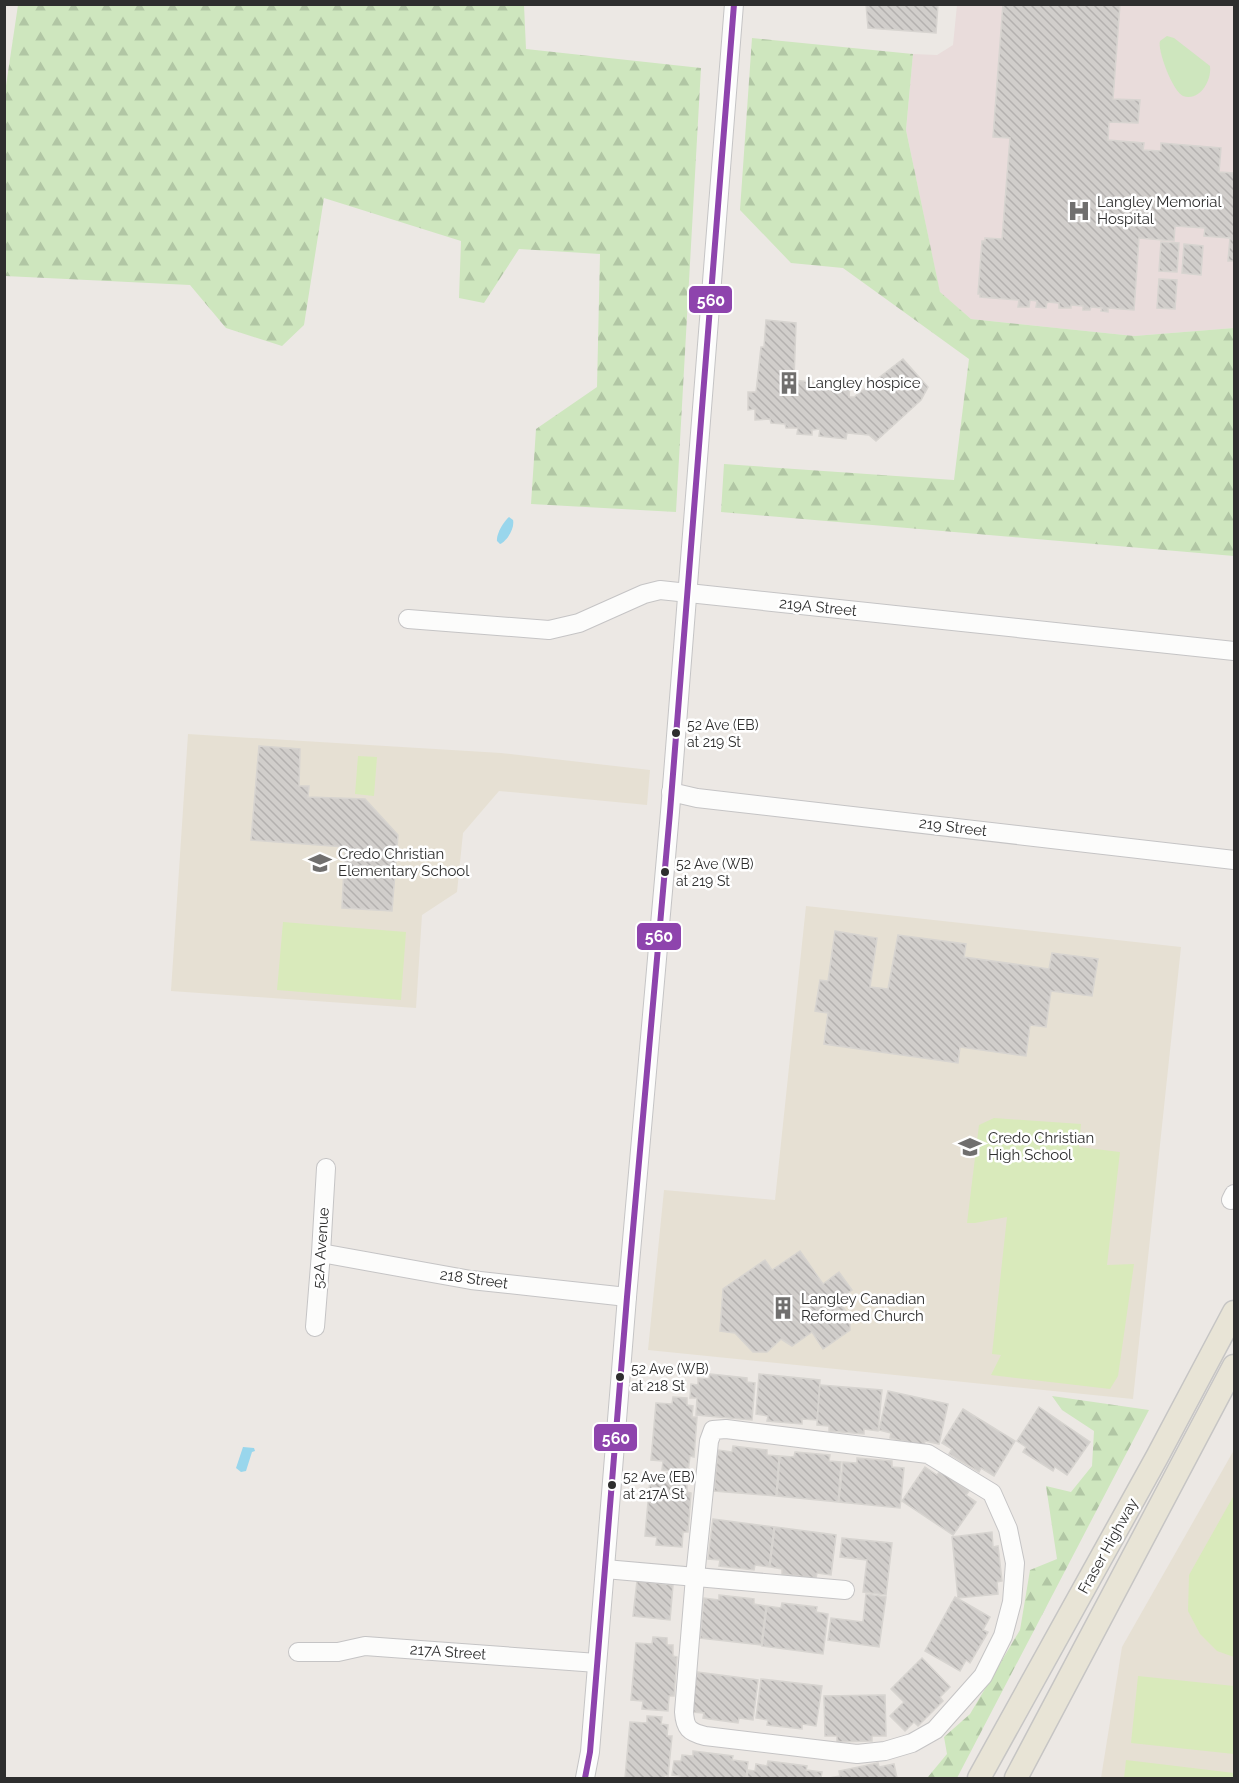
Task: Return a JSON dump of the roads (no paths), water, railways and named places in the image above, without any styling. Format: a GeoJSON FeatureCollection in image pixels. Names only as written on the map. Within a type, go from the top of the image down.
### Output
{"type":"FeatureCollection","features":[{"type":"Feature","properties":{"kind":"main road","name":"Fraser Highway"},"geometry":{"type":"LineString","coordinates":[[979,1779],[1151,1468],[1234,1312]]}},
{"type":"Feature","properties":{"kind":"main road","name":"Fraser Highway"},"geometry":{"type":"LineString","coordinates":[[1016,1779],[1234,1366]]}},
{"type":"Feature","properties":{"kind":"street"},"geometry":{"type":"LineString","coordinates":[[585,1779],[590,1752],[671,792],[734,4]]}},
{"type":"Feature","properties":{"kind":"street","name":"219A Street"},"geometry":{"type":"LineString","coordinates":[[408,619],[549,630],[579,623],[644,594],[660,590],[1234,651]]}},
{"type":"Feature","properties":{"kind":"street","name":"219 Street"},"geometry":{"type":"LineString","coordinates":[[671,792],[697,798],[1234,860]]}},
{"type":"Feature","properties":{"kind":"street","name":"52A Avenue"},"geometry":{"type":"LineString","coordinates":[[315,1327],[326,1168]]}},
{"type":"Feature","properties":{"kind":"street","name":"218 Street"},"geometry":{"type":"LineString","coordinates":[[321,1253],[471,1280],[627,1297]]}},
{"type":"Feature","properties":{"kind":"street"},"geometry":{"type":"LineString","coordinates":[[726,1429],[928,1454],[992,1493],[1008,1529],[1015,1563],[1012,1602],[1003,1636],[983,1676],[935,1730],[912,1743],[885,1751],[857,1754],[692,1733],[685,1725],[684,1712],[695,1576],[709,1441],[713,1430],[726,1429]]}},
{"type":"Feature","properties":{"kind":"street"},"geometry":{"type":"LineString","coordinates":[[605,1569],[845,1590]]}},
{"type":"Feature","properties":{"kind":"street","name":"217A Street"},"geometry":{"type":"LineString","coordinates":[[298,1652],[338,1652],[365,1646],[597,1664]]}},
{"type":"Feature","properties":{"kind":"water"},"geometry":{"type":"Polygon","coordinates":[[[509,517],[513,520],[512,530],[500,544],[497,541],[498,535],[509,517]]]}},
{"type":"Feature","properties":{"kind":"water"},"geometry":{"type":"Polygon","coordinates":[[[243,1447],[254,1448],[255,1451],[252,1452],[246,1471],[241,1472],[236,1468],[243,1447]]]}},
{"type":"Feature","properties":{"kind":"place","name":"Langley Memorial Hospital"},"geometry":{"type":"Point","coordinates":[1079,211]}},
{"type":"Feature","properties":{"kind":"place","name":"Langley hospice"},"geometry":{"type":"Point","coordinates":[789,383]}},
{"type":"Feature","properties":{"kind":"place","name":"52 Ave (EB) at 219 St"},"geometry":{"type":"Point","coordinates":[676,733]}},
{"type":"Feature","properties":{"kind":"place","name":"Credo Christian Elementary School"},"geometry":{"type":"Point","coordinates":[320,863]}},
{"type":"Feature","properties":{"kind":"place","name":"52 Ave (WB) at 219 St"},"geometry":{"type":"Point","coordinates":[665,872]}},
{"type":"Feature","properties":{"kind":"place","name":"Credo Christian High School"},"geometry":{"type":"Point","coordinates":[970,1147]}},
{"type":"Feature","properties":{"kind":"place","name":"Langley Canadian Reformed Church"},"geometry":{"type":"Point","coordinates":[783,1308]}},
{"type":"Feature","properties":{"kind":"place","name":"52 Ave (WB) at 218 St"},"geometry":{"type":"Point","coordinates":[620,1377]}},
{"type":"Feature","properties":{"kind":"place","name":"52 Ave (EB) at 217A St"},"geometry":{"type":"Point","coordinates":[612,1485]}}]}
